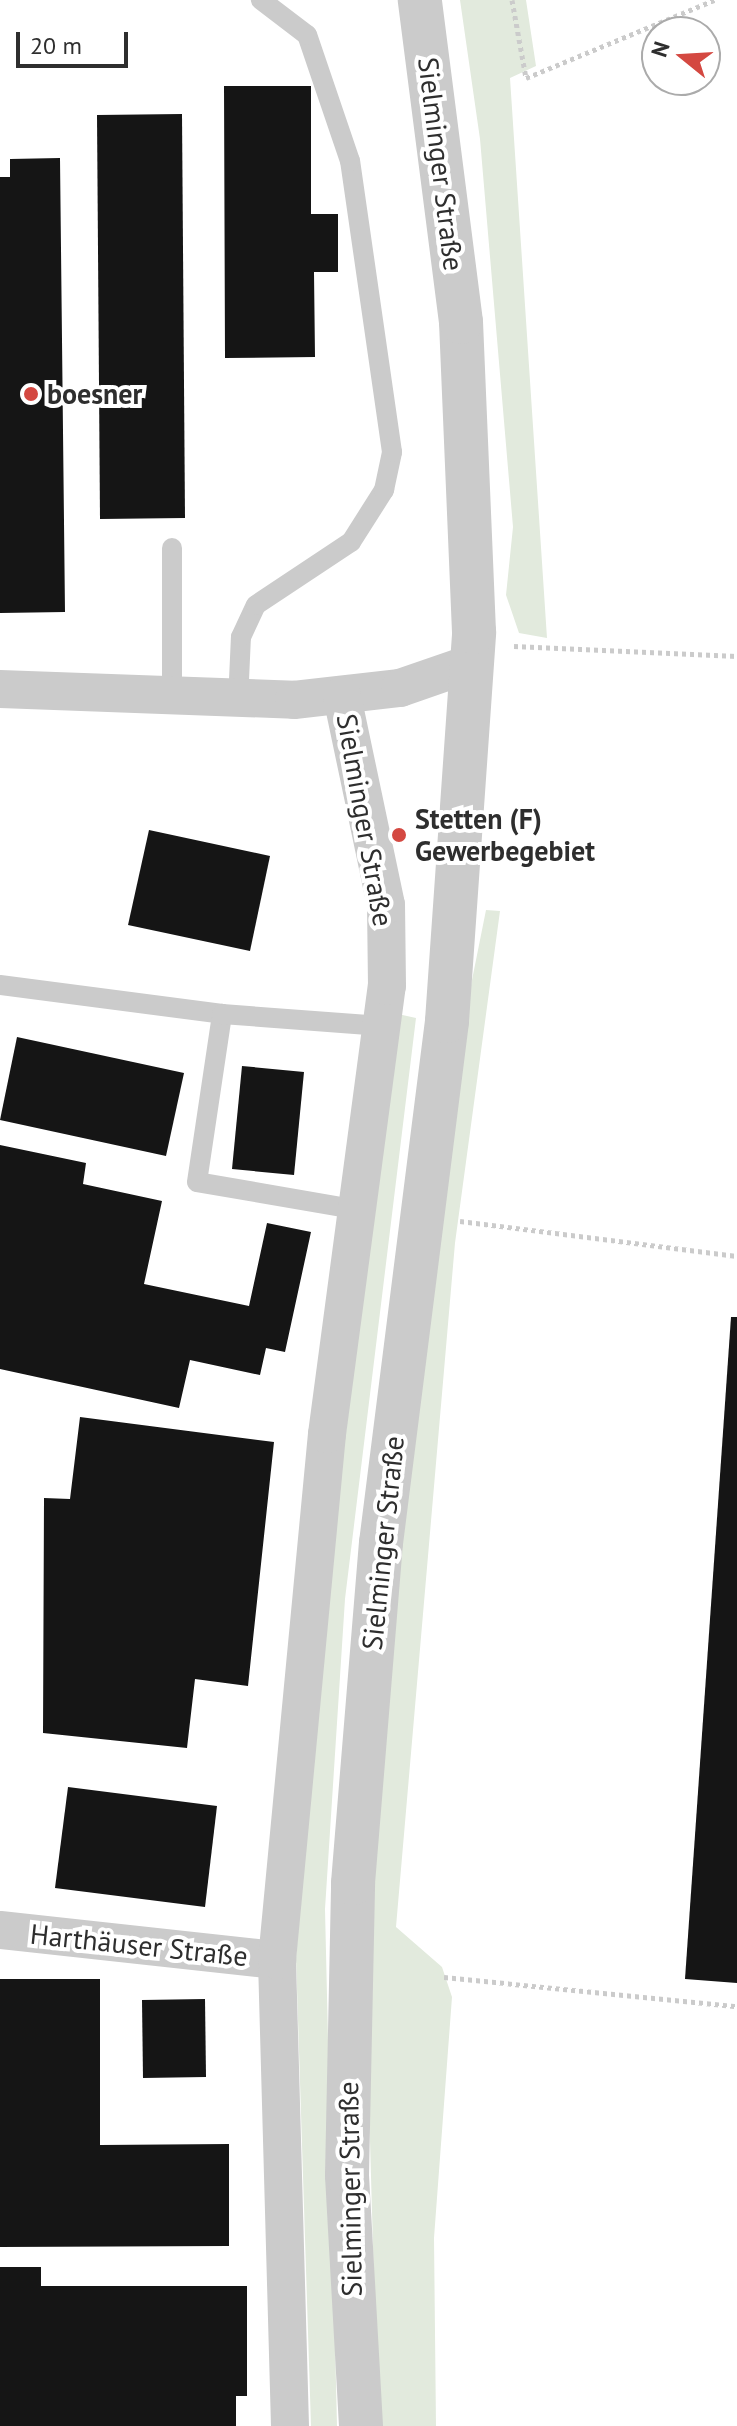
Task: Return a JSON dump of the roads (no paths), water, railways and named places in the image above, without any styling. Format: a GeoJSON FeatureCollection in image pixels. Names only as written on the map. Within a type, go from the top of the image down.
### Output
{"type":"FeatureCollection","features":[{"type":"Feature","properties":{"kind":"street","name":"Sielminger Straße"},"geometry":{"type":"LineString","coordinates":[[361,2426],[347,2188],[347,1987],[381,1543],[422,1216],[461,860],[472,663],[470,436],[420,0]]}},
{"type":"Feature","properties":{"kind":"street","name":"Sielminger Straße"},"geometry":{"type":"LineString","coordinates":[[0,689],[238,702],[342,696],[400,688],[472,663]]}},
{"type":"Feature","properties":{"kind":"street","name":"Sielminger Straße"},"geometry":{"type":"LineString","coordinates":[[290,2426],[277,1960],[302,1660],[382,1026],[386,905],[342,696]]}},
{"type":"Feature","properties":{"kind":"street","name":"Harthäuser Straße"},"geometry":{"type":"LineString","coordinates":[[0,1930],[277,1960]]}},
{"type":"Feature","properties":{"kind":"lane"},"geometry":{"type":"LineString","coordinates":[[238,702],[241,637],[256,605],[351,542],[384,490],[392,452],[350,161],[307,35],[261,0]]}},
{"type":"Feature","properties":{"kind":"lane"},"geometry":{"type":"LineString","coordinates":[[172,548],[172,699]]}},
{"type":"Feature","properties":{"kind":"lane"},"geometry":{"type":"LineString","coordinates":[[0,985],[222,1014],[382,1026]]}},
{"type":"Feature","properties":{"kind":"lane"},"geometry":{"type":"LineString","coordinates":[[222,1014],[197,1182],[359,1210]]}},
{"type":"Feature","properties":{"kind":"place","name":"boesner"},"geometry":{"type":"Point","coordinates":[31,394]}},
{"type":"Feature","properties":{"kind":"place","name":"Stetten (F) Gewerbegebiet"},"geometry":{"type":"Point","coordinates":[399,835]}}]}
